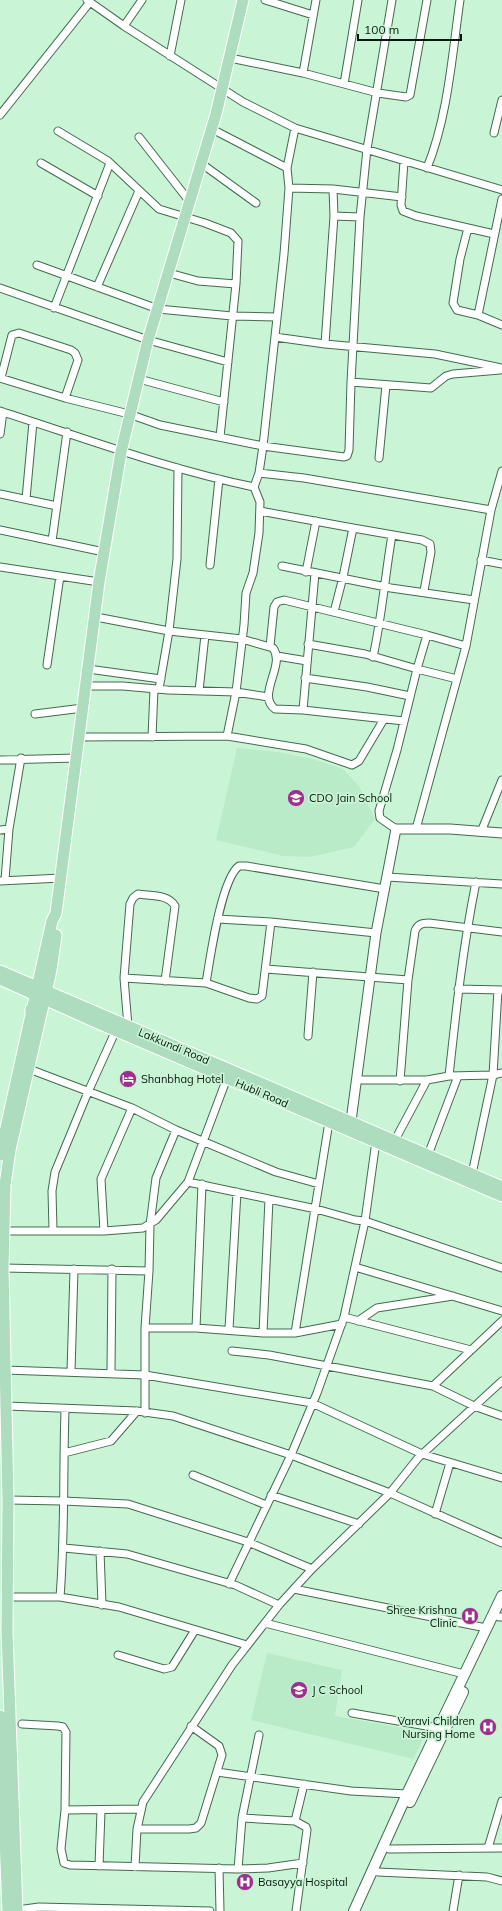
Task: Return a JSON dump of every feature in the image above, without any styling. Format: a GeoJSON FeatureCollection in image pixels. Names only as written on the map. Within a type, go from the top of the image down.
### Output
{"type":"FeatureCollection","features":[{"type":"Feature","properties":{"kind":"main road"},"geometry":{"type":"LineString","coordinates":[[0,1155],[36,1017],[47,968],[52,921],[56,913],[61,878],[78,737],[96,617],[99,582],[121,452],[148,340],[212,129],[243,0]]}},
{"type":"Feature","properties":{"kind":"main road"},"geometry":{"type":"LineString","coordinates":[[16,982],[35,976],[47,968]]}},
{"type":"Feature","properties":{"kind":"main road"},"geometry":{"type":"LineString","coordinates":[[36,1017],[63,1002],[47,968]]}},
{"type":"Feature","properties":{"kind":"main road"},"geometry":{"type":"LineString","coordinates":[[0,971],[16,982],[36,1017],[29,1069],[7,1166],[3,1268],[8,1500],[7,1597],[14,1911]]}},
{"type":"Feature","properties":{"kind":"main road","name":"Hubli Road"},"geometry":{"type":"LineString","coordinates":[[0,979],[16,982],[63,1002],[116,1030],[502,1196]]}},
{"type":"Feature","properties":{"kind":"main road","name":"Lakkundi Road"},"geometry":{"type":"LineString","coordinates":[[63,1002],[128,1026],[502,1187]]}},
{"type":"Feature","properties":{"kind":"main road"},"geometry":{"type":"LineString","coordinates":[[354,1911],[438,1728],[502,1596]]}},
{"type":"Feature","properties":{"kind":"main road"},"geometry":{"type":"LineString","coordinates":[[360,1911],[501,1615]]}},
{"type":"Feature","properties":{"kind":"main road"},"geometry":{"type":"LineString","coordinates":[[0,1716],[1,1804],[14,1911]]}},
{"type":"Feature","properties":{"kind":"street"},"geometry":{"type":"LineString","coordinates":[[124,26],[142,0]]}},
{"type":"Feature","properties":{"kind":"street"},"geometry":{"type":"LineString","coordinates":[[170,56],[181,0]]}},
{"type":"Feature","properties":{"kind":"street"},"geometry":{"type":"LineString","coordinates":[[265,0],[313,15]]}},
{"type":"Feature","properties":{"kind":"street"},"geometry":{"type":"LineString","coordinates":[[303,73],[316,0]]}},
{"type":"Feature","properties":{"kind":"street"},"geometry":{"type":"LineString","coordinates":[[344,84],[358,0]]}},
{"type":"Feature","properties":{"kind":"street"},"geometry":{"type":"LineString","coordinates":[[65,398],[78,360],[76,353],[19,333],[12,335],[0,378],[65,398],[129,414],[160,424],[263,446],[344,457],[347,456],[349,450],[351,382],[360,217],[367,149],[378,93],[392,0]]}},
{"type":"Feature","properties":{"kind":"street"},"geometry":{"type":"LineString","coordinates":[[230,58],[303,73],[378,93],[404,97],[410,95],[427,0]]}},
{"type":"Feature","properties":{"kind":"street"},"geometry":{"type":"LineString","coordinates":[[427,168],[434,152],[444,104],[460,0]]}},
{"type":"Feature","properties":{"kind":"street"},"geometry":{"type":"LineString","coordinates":[[0,115],[88,1],[170,56],[243,102],[296,128],[502,190]]}},
{"type":"Feature","properties":{"kind":"street"},"geometry":{"type":"LineString","coordinates":[[494,133],[500,117],[502,100]]}},
{"type":"Feature","properties":{"kind":"street"},"geometry":{"type":"LineString","coordinates":[[227,736],[236,692],[246,593],[253,573],[259,533],[260,502],[254,487],[259,473],[263,446],[275,337],[289,188],[287,168],[296,128]]}},
{"type":"Feature","properties":{"kind":"street"},"geometry":{"type":"LineString","coordinates":[[212,129],[287,168]]}},
{"type":"Feature","properties":{"kind":"street"},"geometry":{"type":"LineString","coordinates":[[58,131],[110,163],[159,209],[205,222],[235,236],[238,241],[239,249],[236,284],[220,437]]}},
{"type":"Feature","properties":{"kind":"street"},"geometry":{"type":"LineString","coordinates":[[139,136],[190,202]]}},
{"type":"Feature","properties":{"kind":"street"},"geometry":{"type":"LineString","coordinates":[[404,161],[402,197],[403,211],[407,214],[494,234]]}},
{"type":"Feature","properties":{"kind":"street"},"geometry":{"type":"LineString","coordinates":[[41,163],[98,196]]}},
{"type":"Feature","properties":{"kind":"street"},"geometry":{"type":"LineString","coordinates":[[54,308],[110,163]]}},
{"type":"Feature","properties":{"kind":"street"},"geometry":{"type":"LineString","coordinates":[[202,164],[256,203]]}},
{"type":"Feature","properties":{"kind":"street"},"geometry":{"type":"LineString","coordinates":[[289,188],[333,189],[402,197]]}},
{"type":"Feature","properties":{"kind":"street"},"geometry":{"type":"LineString","coordinates":[[324,344],[334,216],[333,189]]}},
{"type":"Feature","properties":{"kind":"street"},"geometry":{"type":"LineString","coordinates":[[97,287],[139,191]]}},
{"type":"Feature","properties":{"kind":"street"},"geometry":{"type":"LineString","coordinates":[[478,315],[502,199]]}},
{"type":"Feature","properties":{"kind":"street"},"geometry":{"type":"LineString","coordinates":[[334,216],[360,217]]}},
{"type":"Feature","properties":{"kind":"street"},"geometry":{"type":"LineString","coordinates":[[468,228],[460,259],[453,303],[457,310],[478,315],[502,325]]}},
{"type":"Feature","properties":{"kind":"street"},"geometry":{"type":"LineString","coordinates":[[37,265],[158,309],[232,316],[276,317]]}},
{"type":"Feature","properties":{"kind":"street"},"geometry":{"type":"LineString","coordinates":[[169,272],[198,281],[236,284]]}},
{"type":"Feature","properties":{"kind":"street"},"geometry":{"type":"LineString","coordinates":[[0,288],[148,340],[228,362]]}},
{"type":"Feature","properties":{"kind":"street"},"geometry":{"type":"LineString","coordinates":[[275,337],[324,344],[435,354],[502,369]]}},
{"type":"Feature","properties":{"kind":"street"},"geometry":{"type":"LineString","coordinates":[[351,382],[431,388],[446,376],[453,374],[502,369]]}},
{"type":"Feature","properties":{"kind":"street"},"geometry":{"type":"LineString","coordinates":[[138,379],[224,402]]}},
{"type":"Feature","properties":{"kind":"street"},"geometry":{"type":"LineString","coordinates":[[379,458],[386,385]]}},
{"type":"Feature","properties":{"kind":"street"},"geometry":{"type":"LineString","coordinates":[[0,434],[2,412],[67,432],[121,452],[254,487]]}},
{"type":"Feature","properties":{"kind":"street"},"geometry":{"type":"LineString","coordinates":[[26,499],[33,422]]}},
{"type":"Feature","properties":{"kind":"street"},"geometry":{"type":"LineString","coordinates":[[52,541],[67,432]]}},
{"type":"Feature","properties":{"kind":"street"},"geometry":{"type":"LineString","coordinates":[[152,737],[156,689],[161,679],[169,631],[177,559],[178,468]]}},
{"type":"Feature","properties":{"kind":"street"},"geometry":{"type":"LineString","coordinates":[[259,473],[304,478],[490,510]]}},
{"type":"Feature","properties":{"kind":"street"},"geometry":{"type":"LineString","coordinates":[[416,829],[466,646],[490,510],[501,476]]}},
{"type":"Feature","properties":{"kind":"street"},"geometry":{"type":"LineString","coordinates":[[210,564],[220,479]]}},
{"type":"Feature","properties":{"kind":"street"},"geometry":{"type":"LineString","coordinates":[[0,494],[57,506]]}},
{"type":"Feature","properties":{"kind":"street"},"geometry":{"type":"LineString","coordinates":[[260,511],[422,540],[430,544],[431,552],[424,591]]}},
{"type":"Feature","properties":{"kind":"street"},"geometry":{"type":"LineString","coordinates":[[306,572],[316,521]]}},
{"type":"Feature","properties":{"kind":"street"},"geometry":{"type":"LineString","coordinates":[[334,612],[353,528]]}},
{"type":"Feature","properties":{"kind":"street"},"geometry":{"type":"LineString","coordinates":[[0,530],[104,552]]}},
{"type":"Feature","properties":{"kind":"street"},"geometry":{"type":"LineString","coordinates":[[372,657],[380,623],[392,535]]}},
{"type":"Feature","properties":{"kind":"street"},"geometry":{"type":"LineString","coordinates":[[482,560],[502,564]]}},
{"type":"Feature","properties":{"kind":"street"},"geometry":{"type":"LineString","coordinates":[[282,566],[306,572],[343,577],[384,586],[424,591],[474,600]]}},
{"type":"Feature","properties":{"kind":"street"},"geometry":{"type":"LineString","coordinates":[[0,567],[99,582]]}},
{"type":"Feature","properties":{"kind":"street"},"geometry":{"type":"LineString","coordinates":[[303,710],[306,661],[315,573]]}},
{"type":"Feature","properties":{"kind":"street"},"geometry":{"type":"LineString","coordinates":[[47,664],[60,576]]}},
{"type":"Feature","properties":{"kind":"street"},"geometry":{"type":"LineString","coordinates":[[270,646],[274,607],[277,602],[284,600],[380,623],[466,646]]}},
{"type":"Feature","properties":{"kind":"street"},"geometry":{"type":"LineString","coordinates":[[96,617],[169,631],[242,639],[270,646],[276,651],[277,656],[268,697],[271,705],[275,709],[303,710],[404,720]]}},
{"type":"Feature","properties":{"kind":"street"},"geometry":{"type":"LineString","coordinates":[[199,691],[205,635]]}},
{"type":"Feature","properties":{"kind":"street"},"geometry":{"type":"LineString","coordinates":[[427,635],[397,750],[379,811],[380,818],[396,830],[450,829],[502,833]]}},
{"type":"Feature","properties":{"kind":"street"},"geometry":{"type":"LineString","coordinates":[[308,644],[372,657],[457,679]]}},
{"type":"Feature","properties":{"kind":"street"},"geometry":{"type":"LineString","coordinates":[[277,656],[306,661]]}},
{"type":"Feature","properties":{"kind":"street"},"geometry":{"type":"LineString","coordinates":[[88,669],[161,679]]}},
{"type":"Feature","properties":{"kind":"street"},"geometry":{"type":"LineString","coordinates":[[305,678],[367,687],[410,696]]}},
{"type":"Feature","properties":{"kind":"street"},"geometry":{"type":"LineString","coordinates":[[86,686],[123,686],[156,689],[236,692],[268,697]]}},
{"type":"Feature","properties":{"kind":"street"},"geometry":{"type":"LineString","coordinates":[[35,714],[83,708]]}},
{"type":"Feature","properties":{"kind":"street"},"geometry":{"type":"LineString","coordinates":[[78,737],[227,736],[306,749],[352,765],[359,761],[384,719]]}},
{"type":"Feature","properties":{"kind":"street"},"geometry":{"type":"LineString","coordinates":[[21,758],[2,880],[61,878]]}},
{"type":"Feature","properties":{"kind":"street"},"geometry":{"type":"LineString","coordinates":[[0,760],[21,758],[76,758]]}},
{"type":"Feature","properties":{"kind":"street"},"geometry":{"type":"LineString","coordinates":[[481,832],[502,780]]}},
{"type":"Feature","properties":{"kind":"street"},"geometry":{"type":"LineString","coordinates":[[0,830],[9,829]]}},
{"type":"Feature","properties":{"kind":"street"},"geometry":{"type":"LineString","coordinates":[[350,1121],[357,1080],[376,933],[396,830]]}},
{"type":"Feature","properties":{"kind":"street"},"geometry":{"type":"LineString","coordinates":[[206,983],[218,919],[231,875],[239,866],[385,889]]}},
{"type":"Feature","properties":{"kind":"street"},"geometry":{"type":"LineString","coordinates":[[387,877],[502,884]]}},
{"type":"Feature","properties":{"kind":"street"},"geometry":{"type":"LineString","coordinates":[[449,1076],[458,989],[467,928],[476,882]]}},
{"type":"Feature","properties":{"kind":"street"},"geometry":{"type":"LineString","coordinates":[[128,1026],[124,978],[130,904],[133,898],[138,894],[166,898],[172,901],[175,906],[165,981]]}},
{"type":"Feature","properties":{"kind":"street"},"geometry":{"type":"LineString","coordinates":[[218,919],[271,922],[376,933]]}},
{"type":"Feature","properties":{"kind":"street"},"geometry":{"type":"LineString","coordinates":[[124,978],[206,983],[249,998],[257,999],[262,996],[271,922]]}},
{"type":"Feature","properties":{"kind":"street"},"geometry":{"type":"LineString","coordinates":[[400,1081],[408,980],[417,926],[422,923],[502,932]]}},
{"type":"Feature","properties":{"kind":"street"},"geometry":{"type":"LineString","coordinates":[[266,969],[408,980]]}},
{"type":"Feature","properties":{"kind":"street"},"geometry":{"type":"LineString","coordinates":[[308,1036],[313,972]]}},
{"type":"Feature","properties":{"kind":"street"},"geometry":{"type":"LineString","coordinates":[[458,989],[500,990],[493,1075],[472,1174]]}},
{"type":"Feature","properties":{"kind":"street"},"geometry":{"type":"LineString","coordinates":[[54,1230],[52,1183],[88,1092],[116,1030]]}},
{"type":"Feature","properties":{"kind":"street"},"geometry":{"type":"LineString","coordinates":[[29,1069],[132,1108],[176,1130],[276,1172],[319,1184]]}},
{"type":"Feature","properties":{"kind":"street"},"geometry":{"type":"LineString","coordinates":[[357,1080],[427,1080],[449,1076],[493,1075],[502,1073]]}},
{"type":"Feature","properties":{"kind":"street"},"geometry":{"type":"LineString","coordinates":[[428,1155],[458,1076]]}},
{"type":"Feature","properties":{"kind":"street"},"geometry":{"type":"LineString","coordinates":[[4,1231],[104,1231],[143,1228],[150,1225],[188,1182],[202,1141],[227,1078]]}},
{"type":"Feature","properties":{"kind":"street"},"geometry":{"type":"LineString","coordinates":[[394,1140],[427,1080]]}},
{"type":"Feature","properties":{"kind":"street"},"geometry":{"type":"LineString","coordinates":[[104,1231],[101,1179],[132,1108]]}},
{"type":"Feature","properties":{"kind":"street"},"geometry":{"type":"LineString","coordinates":[[295,1333],[329,1122]]}},
{"type":"Feature","properties":{"kind":"street"},"geometry":{"type":"LineString","coordinates":[[145,1413],[145,1328],[149,1271],[150,1225],[156,1178],[176,1130]]}},
{"type":"Feature","properties":{"kind":"street"},"geometry":{"type":"LineString","coordinates":[[229,1584],[291,1455],[327,1367],[343,1321],[365,1221],[376,1142]]}},
{"type":"Feature","properties":{"kind":"street"},"geometry":{"type":"LineString","coordinates":[[188,1182],[365,1221],[502,1268]]}},
{"type":"Feature","properties":{"kind":"street"},"geometry":{"type":"LineString","coordinates":[[196,1328],[202,1184]]}},
{"type":"Feature","properties":{"kind":"street"},"geometry":{"type":"LineString","coordinates":[[228,1329],[237,1192]]}},
{"type":"Feature","properties":{"kind":"street"},"geometry":{"type":"LineString","coordinates":[[263,1333],[269,1199]]}},
{"type":"Feature","properties":{"kind":"street"},"geometry":{"type":"LineString","coordinates":[[355,1267],[502,1311]]}},
{"type":"Feature","properties":{"kind":"street"},"geometry":{"type":"LineString","coordinates":[[3,1268],[112,1269],[149,1271]]}},
{"type":"Feature","properties":{"kind":"street"},"geometry":{"type":"LineString","coordinates":[[71,1372],[74,1269]]}},
{"type":"Feature","properties":{"kind":"street"},"geometry":{"type":"LineString","coordinates":[[111,1372],[112,1269]]}},
{"type":"Feature","properties":{"kind":"street"},"geometry":{"type":"LineString","coordinates":[[358,1321],[377,1308],[455,1296]]}},
{"type":"Feature","properties":{"kind":"street"},"geometry":{"type":"LineString","coordinates":[[145,1328],[228,1329],[263,1333],[295,1333],[320,1330],[343,1321],[358,1321],[471,1350]]}},
{"type":"Feature","properties":{"kind":"street"},"geometry":{"type":"LineString","coordinates":[[433,1386],[502,1322]]}},
{"type":"Feature","properties":{"kind":"street"},"geometry":{"type":"LineString","coordinates":[[232,1351],[269,1355],[433,1386],[474,1406],[502,1416]]}},
{"type":"Feature","properties":{"kind":"street"},"geometry":{"type":"LineString","coordinates":[[5,1370],[111,1372],[145,1375],[312,1403],[422,1454],[502,1478]]}},
{"type":"Feature","properties":{"kind":"street"},"geometry":{"type":"LineString","coordinates":[[135,1867],[137,1829],[140,1809],[148,1792],[248,1645],[279,1606],[312,1569],[390,1493],[422,1454],[502,1381]]}},
{"type":"Feature","properties":{"kind":"street"},"geometry":{"type":"LineString","coordinates":[[6,1406],[65,1410],[137,1411],[173,1416],[291,1455],[390,1493],[434,1514],[502,1543]]}},
{"type":"Feature","properties":{"kind":"street"},"geometry":{"type":"LineString","coordinates":[[60,1597],[64,1548],[63,1501],[65,1410]]}},
{"type":"Feature","properties":{"kind":"street"},"geometry":{"type":"LineString","coordinates":[[64,1453],[111,1441],[137,1411]]}},
{"type":"Feature","properties":{"kind":"street"},"geometry":{"type":"LineString","coordinates":[[434,1514],[450,1463]]}},
{"type":"Feature","properties":{"kind":"street"},"geometry":{"type":"LineString","coordinates":[[193,1475],[266,1505]]}},
{"type":"Feature","properties":{"kind":"street"},"geometry":{"type":"LineString","coordinates":[[271,1495],[359,1524]]}},
{"type":"Feature","properties":{"kind":"street"},"geometry":{"type":"LineString","coordinates":[[8,1500],[128,1504],[248,1542],[312,1569]]}},
{"type":"Feature","properties":{"kind":"street"},"geometry":{"type":"LineString","coordinates":[[64,1548],[127,1554],[229,1584],[279,1606]]}},
{"type":"Feature","properties":{"kind":"street"},"geometry":{"type":"LineString","coordinates":[[100,1551],[102,1605]]}},
{"type":"Feature","properties":{"kind":"street"},"geometry":{"type":"LineString","coordinates":[[294,1589],[486,1628]]}},
{"type":"Feature","properties":{"kind":"street"},"geometry":{"type":"LineString","coordinates":[[7,1597],[60,1597],[119,1607],[248,1645]]}},
{"type":"Feature","properties":{"kind":"street"},"geometry":{"type":"LineString","coordinates":[[265,1623],[464,1674]]}},
{"type":"Feature","properties":{"kind":"street"},"geometry":{"type":"LineString","coordinates":[[118,1655],[168,1669],[172,1667],[195,1630]]}},
{"type":"Feature","properties":{"kind":"street"},"geometry":{"type":"LineString","coordinates":[[352,1714],[438,1728]]}},
{"type":"Feature","properties":{"kind":"street"},"geometry":{"type":"LineString","coordinates":[[22,1724],[58,1726],[63,1727],[66,1732],[65,1810],[61,1849],[64,1862],[70,1865],[238,1869],[268,1868],[303,1864]]}},
{"type":"Feature","properties":{"kind":"street"},"geometry":{"type":"LineString","coordinates":[[137,1829],[189,1829],[196,1828],[201,1823],[205,1815],[222,1755],[222,1750],[219,1746],[192,1726]]}},
{"type":"Feature","properties":{"kind":"street"},"geometry":{"type":"LineString","coordinates":[[238,1869],[242,1818],[259,1736]]}},
{"type":"Feature","properties":{"kind":"street"},"geometry":{"type":"LineString","coordinates":[[217,1772],[350,1791],[407,1794]]}},
{"type":"Feature","properties":{"kind":"street"},"geometry":{"type":"LineString","coordinates":[[295,1821],[304,1784]]}},
{"type":"Feature","properties":{"kind":"street"},"geometry":{"type":"LineString","coordinates":[[488,1848],[502,1801]]}},
{"type":"Feature","properties":{"kind":"street"},"geometry":{"type":"LineString","coordinates":[[65,1810],[101,1811],[140,1809]]}},
{"type":"Feature","properties":{"kind":"street"},"geometry":{"type":"LineString","coordinates":[[100,1866],[101,1811]]}},
{"type":"Feature","properties":{"kind":"street"},"geometry":{"type":"LineString","coordinates":[[242,1818],[295,1821],[306,1827],[307,1830],[303,1864],[296,1911]]}},
{"type":"Feature","properties":{"kind":"street"},"geometry":{"type":"LineString","coordinates":[[389,1849],[502,1848]]}},
{"type":"Feature","properties":{"kind":"street"},"geometry":{"type":"LineString","coordinates":[[219,1868],[220,1911]]}},
{"type":"Feature","properties":{"kind":"street"},"geometry":{"type":"LineString","coordinates":[[378,1872],[459,1875],[486,1877],[502,1881]]}},
{"type":"Feature","properties":{"kind":"street"},"geometry":{"type":"LineString","coordinates":[[453,1911],[459,1875]]}},
{"type":"Feature","properties":{"kind":"street"},"geometry":{"type":"LineString","coordinates":[[14,1911],[39,1907],[210,1911]]}},
{"type":"Feature","properties":{"kind":"shaded area","name":"CDO Jain School"},"geometry":{"type":"Polygon","coordinates":[[[237,748],[279,752],[313,759],[343,769],[359,786],[375,819],[354,847],[310,857],[283,856],[216,840],[237,748]]]}},
{"type":"Feature","properties":{"kind":"shaded area","name":"J C School"},"geometry":{"type":"Polygon","coordinates":[[[267,1653],[342,1670],[335,1716],[426,1732],[414,1759],[251,1720],[267,1653]]]}},
{"type":"Feature","properties":{"kind":"place","name":"CDO Jain School"},"geometry":{"type":"Point","coordinates":[296,798]}},
{"type":"Feature","properties":{"kind":"place","name":"Shanbhag Hotel"},"geometry":{"type":"Point","coordinates":[128,1079]}},
{"type":"Feature","properties":{"kind":"place","name":"Shree Krishna Clinic"},"geometry":{"type":"Point","coordinates":[470,1616]}},
{"type":"Feature","properties":{"kind":"place","name":"J C School"},"geometry":{"type":"Point","coordinates":[299,1690]}},
{"type":"Feature","properties":{"kind":"place","name":"Varavi Children Nursing Home"},"geometry":{"type":"Point","coordinates":[488,1727]}},
{"type":"Feature","properties":{"kind":"place","name":"Basayya Hospital"},"geometry":{"type":"Point","coordinates":[245,1882]}}]}
